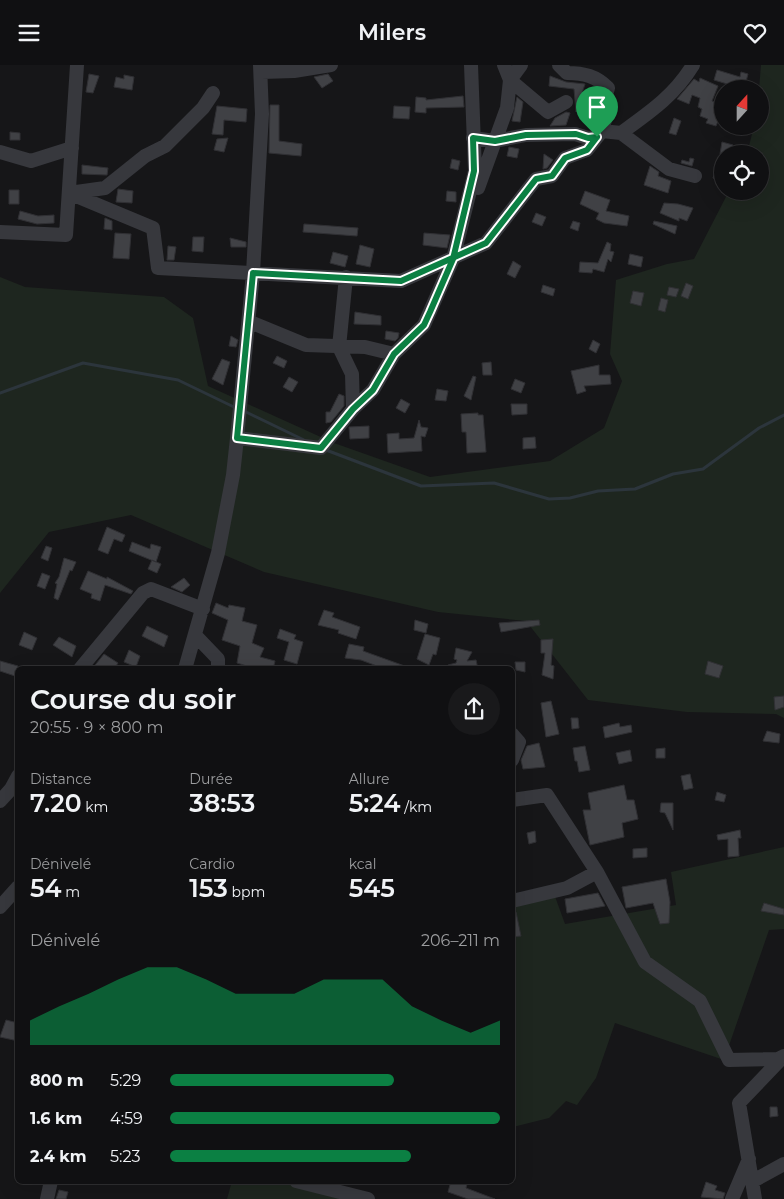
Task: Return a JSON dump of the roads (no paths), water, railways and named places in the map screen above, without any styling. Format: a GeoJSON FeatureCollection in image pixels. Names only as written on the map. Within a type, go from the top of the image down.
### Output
{"type":"FeatureCollection","features":[{"type":"Feature","properties":{"kind":"street"},"geometry":{"type":"LineString","coordinates":[[0,232],[66,235],[77,65]]}},
{"type":"Feature","properties":{"kind":"street"},"geometry":{"type":"LineString","coordinates":[[186,666],[196,636],[227,511],[237,438],[250,322],[262,114],[261,69],[331,65]]}},
{"type":"Feature","properties":{"kind":"street"},"geometry":{"type":"LineString","coordinates":[[237,438],[321,448],[353,409],[373,390],[394,354],[424,325],[453,259],[474,171],[471,65]]}},
{"type":"Feature","properties":{"kind":"street"},"geometry":{"type":"LineString","coordinates":[[466,204],[477,191],[507,108],[510,81],[504,65]]}},
{"type":"Feature","properties":{"kind":"street"},"geometry":{"type":"LineString","coordinates":[[510,81],[521,65]]}},
{"type":"Feature","properties":{"kind":"street"},"geometry":{"type":"LineString","coordinates":[[69,193],[153,228],[158,268],[401,281],[486,243],[536,179],[552,176],[565,158],[587,150],[599,134],[607,113],[605,99],[608,88],[600,79],[582,73],[567,73],[559,65]]}},
{"type":"Feature","properties":{"kind":"street"},"geometry":{"type":"LineString","coordinates":[[473,138],[495,141],[526,135],[576,134],[588,138],[599,134],[621,133],[680,86],[693,65]]}},
{"type":"Feature","properties":{"kind":"street"},"geometry":{"type":"LineString","coordinates":[[510,81],[548,112],[566,102]]}},
{"type":"Feature","properties":{"kind":"street"},"geometry":{"type":"LineString","coordinates":[[69,193],[105,188],[145,155],[165,146],[203,107],[213,93]]}},
{"type":"Feature","properties":{"kind":"street"},"geometry":{"type":"LineString","coordinates":[[621,133],[669,169],[695,176]]}},
{"type":"Feature","properties":{"kind":"street"},"geometry":{"type":"LineString","coordinates":[[0,153],[30,161],[72,148]]}},
{"type":"Feature","properties":{"kind":"street"},"geometry":{"type":"LineString","coordinates":[[346,277],[340,347],[352,375],[353,409]]}},
{"type":"Feature","properties":{"kind":"street"},"geometry":{"type":"LineString","coordinates":[[250,322],[306,345],[365,347],[394,354]]}},
{"type":"Feature","properties":{"kind":"street"},"geometry":{"type":"LineString","coordinates":[[82,666],[143,593],[151,589],[203,609]]}},
{"type":"Feature","properties":{"kind":"street"},"geometry":{"type":"LineString","coordinates":[[196,636],[218,659],[218,666]]}},
{"type":"Feature","properties":{"kind":"street"},"geometry":{"type":"LineString","coordinates":[[515,737],[520,741],[515,753]]}},
{"type":"Feature","properties":{"kind":"street"},"geometry":{"type":"LineString","coordinates":[[0,801],[15,782]]}},
{"type":"Feature","properties":{"kind":"street"},"geometry":{"type":"LineString","coordinates":[[515,800],[547,795],[597,872],[645,962],[700,1001],[728,1060],[778,1059],[784,1056]]}},
{"type":"Feature","properties":{"kind":"street"},"geometry":{"type":"LineString","coordinates":[[515,900],[566,888],[597,872]]}},
{"type":"Feature","properties":{"kind":"street"},"geometry":{"type":"LineString","coordinates":[[0,907],[15,890]]}},
{"type":"Feature","properties":{"kind":"street"},"geometry":{"type":"LineString","coordinates":[[755,1199],[739,1103],[784,1056]]}},
{"type":"Feature","properties":{"kind":"street"},"geometry":{"type":"LineString","coordinates":[[732,1199],[749,1159]]}},
{"type":"Feature","properties":{"kind":"street"},"geometry":{"type":"LineString","coordinates":[[753,1181],[784,1163]]}},
{"type":"Feature","properties":{"kind":"street"},"geometry":{"type":"LineString","coordinates":[[47,1199],[50,1184]]}},
{"type":"Feature","properties":{"kind":"street"},"geometry":{"type":"LineString","coordinates":[[318,1184],[341,1187],[368,1199]]}},
{"type":"Feature","properties":{"kind":"waterway"},"geometry":{"type":"LineString","coordinates":[[0,393],[83,363],[178,380],[236,408]]}},
{"type":"Feature","properties":{"kind":"waterway"},"geometry":{"type":"LineString","coordinates":[[244,411],[304,440]]}},
{"type":"Feature","properties":{"kind":"waterway"},"geometry":{"type":"LineString","coordinates":[[326,450],[421,486],[494,483],[549,499],[570,498],[598,491],[635,489],[673,474],[703,469],[759,428],[784,415]]}}]}
